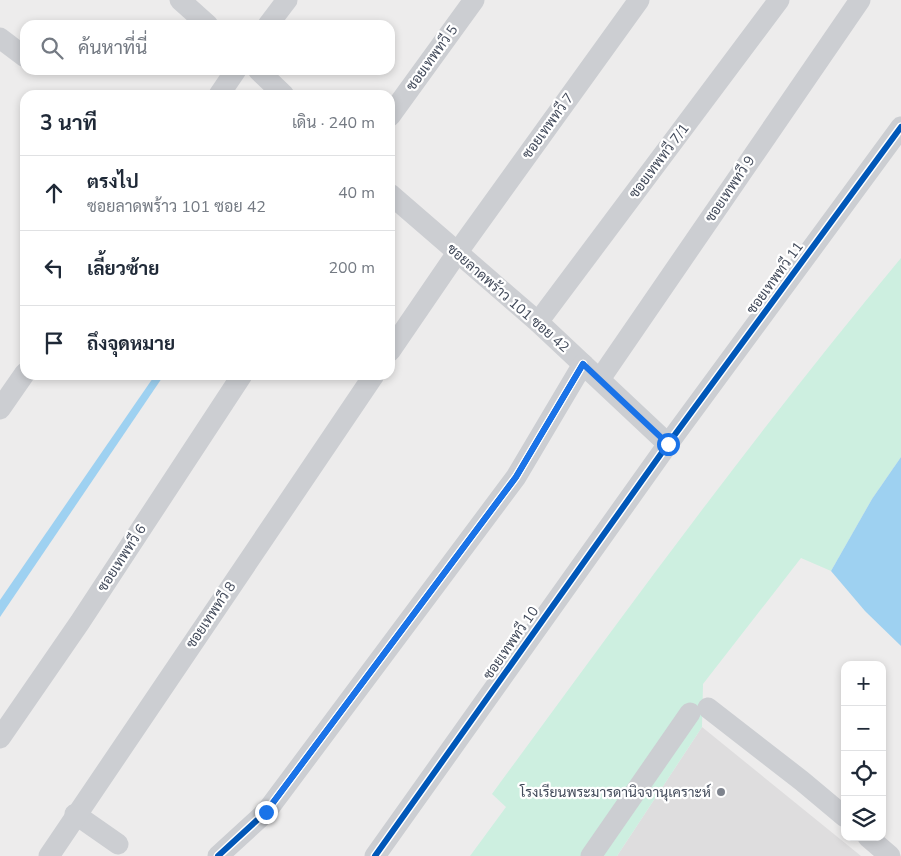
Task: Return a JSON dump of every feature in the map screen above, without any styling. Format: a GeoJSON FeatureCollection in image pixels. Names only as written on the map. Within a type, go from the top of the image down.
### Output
{"type":"FeatureCollection","features":[{"type":"Feature","properties":{"kind":"street"},"geometry":{"type":"LineString","coordinates":[[180,0],[202,20]]}},
{"type":"Feature","properties":{"kind":"street"},"geometry":{"type":"LineString","coordinates":[[272,20],[287,0]]}},
{"type":"Feature","properties":{"kind":"street","name":"ซอยเทพทวี 5"},"geometry":{"type":"LineString","coordinates":[[395,109],[474,0]]}},
{"type":"Feature","properties":{"kind":"street","name":"ซอยเทพทวี 7"},"geometry":{"type":"LineString","coordinates":[[457,253],[639,0]]}},
{"type":"Feature","properties":{"kind":"street","name":"ซอยเทพทวี 7/1"},"geometry":{"type":"LineString","coordinates":[[538,322],[779,0]]}},
{"type":"Feature","properties":{"kind":"street","name":"ซอยเทพทวี 9"},"geometry":{"type":"LineString","coordinates":[[600,379],[860,0]]}},
{"type":"Feature","properties":{"kind":"street"},"geometry":{"type":"LineString","coordinates":[[0,38],[20,53]]}},
{"type":"Feature","properties":{"kind":"street"},"geometry":{"type":"LineString","coordinates":[[222,90],[233,75]]}},
{"type":"Feature","properties":{"kind":"street"},"geometry":{"type":"LineString","coordinates":[[263,75],[279,90]]}},
{"type":"Feature","properties":{"kind":"street","name":"ซอยเทพทวี 11"},"geometry":{"type":"LineString","coordinates":[[668,444],[901,127]]}},
{"type":"Feature","properties":{"kind":"street","name":"ซอยลาดพร้าว 101 ซอย 42"},"geometry":{"type":"LineString","coordinates":[[395,198],[538,322],[668,444]]}},
{"type":"Feature","properties":{"kind":"street"},"geometry":{"type":"LineString","coordinates":[[395,344],[457,253]]}},
{"type":"Feature","properties":{"kind":"street"},"geometry":{"type":"LineString","coordinates":[[218,856],[266,812],[510,485],[583,364]]}},
{"type":"Feature","properties":{"kind":"street"},"geometry":{"type":"LineString","coordinates":[[0,409],[21,380]]}},
{"type":"Feature","properties":{"kind":"street","name":"ซอยเทพทวี 6"},"geometry":{"type":"LineString","coordinates":[[0,738],[80,622],[239,380]]}},
{"type":"Feature","properties":{"kind":"street","name":"ซอยเทพทวี 8"},"geometry":{"type":"LineString","coordinates":[[49,856],[75,814],[371,380]]}},
{"type":"Feature","properties":{"kind":"street","name":"ซอยเทพทวี 10"},"geometry":{"type":"LineString","coordinates":[[375,856],[668,444]]}},
{"type":"Feature","properties":{"kind":"street"},"geometry":{"type":"LineString","coordinates":[[591,856],[699,711],[802,780],[841,814]]}},
{"type":"Feature","properties":{"kind":"street"},"geometry":{"type":"LineString","coordinates":[[75,814],[118,844]]}},
{"type":"Feature","properties":{"kind":"street"},"geometry":{"type":"LineString","coordinates":[[873,841],[890,856]]}},
{"type":"Feature","properties":{"kind":"shaded area","name":"โรงเรียนพระมารดานิจจานุเคราะห์"},"geometry":{"type":"Polygon","coordinates":[[[702,727],[861,856],[617,856],[702,727]]]}},
{"type":"Feature","properties":{"kind":"green space"},"geometry":{"type":"Polygon","coordinates":[[[901,258],[901,457],[872,499],[831,571],[801,558],[703,684],[702,727],[617,856],[470,856],[506,807],[492,794],[743,456],[901,258]]]}},
{"type":"Feature","properties":{"kind":"water"},"geometry":{"type":"Polygon","coordinates":[[[152,380],[161,380],[0,617],[0,600],[152,380]]]}},
{"type":"Feature","properties":{"kind":"water"},"geometry":{"type":"Polygon","coordinates":[[[901,457],[901,646],[865,611],[831,571],[872,499],[901,457]]]}},
{"type":"Feature","properties":{"kind":"cycle path"},"geometry":{"type":"LineString","coordinates":[[375,856],[668,444],[901,127]]}},
{"type":"Feature","properties":{"kind":"cycle path"},"geometry":{"type":"LineString","coordinates":[[218,856],[266,812],[516,477],[583,364]]}},
{"type":"Feature","properties":{"kind":"place","name":"โรงเรียนพระมารดานิจจานุเคราะห์"},"geometry":{"type":"Point","coordinates":[721,792]}},
{"type":"Feature","properties":{"kind":"route"},"geometry":{"type":"LineString","coordinates":[[266,812],[516,477],[583,364],[668,444]]}}]}
